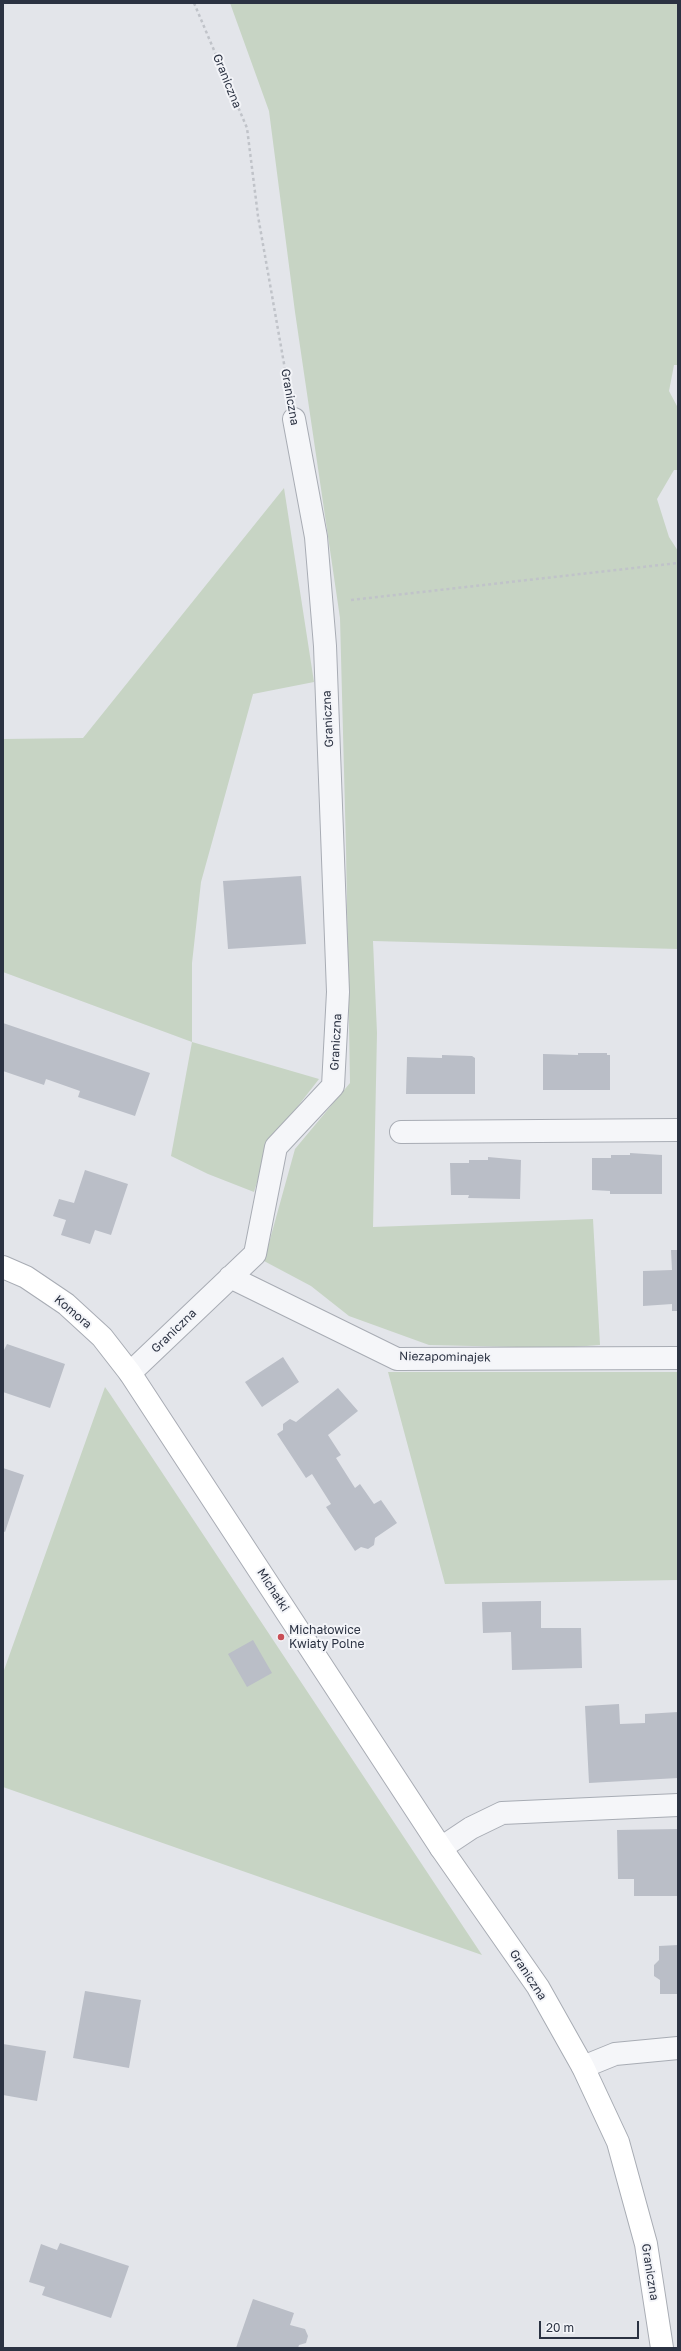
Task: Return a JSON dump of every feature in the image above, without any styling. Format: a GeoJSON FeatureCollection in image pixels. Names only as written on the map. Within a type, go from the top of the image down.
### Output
{"type":"FeatureCollection","features":[{"type":"Feature","properties":{"kind":"street","name":"Graniczna"},"geometry":{"type":"LineString","coordinates":[[130,1373],[255,1254],[276,1147],[333,1086],[338,992],[329,737],[316,537],[294,418]]}},
{"type":"Feature","properties":{"kind":"street"},"geometry":{"type":"LineString","coordinates":[[401,1132],[678,1130]]}},
{"type":"Feature","properties":{"kind":"street","name":"Komora"},"geometry":{"type":"LineString","coordinates":[[3,1267],[26,1277],[66,1304],[102,1337],[130,1373]]}},
{"type":"Feature","properties":{"kind":"street","name":"Niezapominajek"},"geometry":{"type":"LineString","coordinates":[[230,1277],[397,1359],[678,1358]]}},
{"type":"Feature","properties":{"kind":"street","name":"Michałki"},"geometry":{"type":"LineString","coordinates":[[130,1373],[441,1848]]}},
{"type":"Feature","properties":{"kind":"street"},"geometry":{"type":"LineString","coordinates":[[441,1848],[471,1828],[502,1814],[678,1805]]}},
{"type":"Feature","properties":{"kind":"street","name":"Graniczna"},"geometry":{"type":"LineString","coordinates":[[441,1848],[538,1987],[584,2067],[618,2142],[646,2244],[662,2348]]}},
{"type":"Feature","properties":{"kind":"street"},"geometry":{"type":"LineString","coordinates":[[584,2067],[615,2054],[678,2048]]}},
{"type":"Feature","properties":{"kind":"path","name":"Graniczna"},"geometry":{"type":"LineString","coordinates":[[194,3],[247,128],[258,216],[294,418]]}},
{"type":"Feature","properties":{"kind":"path"},"geometry":{"type":"LineString","coordinates":[[321,603],[678,563]]}},
{"type":"Feature","properties":{"kind":"green space"},"geometry":{"type":"Polygon","coordinates":[[[230,3],[678,3],[678,365],[674,365],[669,391],[678,408],[678,470],[674,470],[657,499],[669,537],[678,551],[678,949],[373,941],[377,1033],[373,1227],[593,1219],[600,1345],[559,1348],[429,1345],[349,1316],[311,1286],[264,1261],[295,1149],[350,1083],[340,618],[295,312],[269,111],[230,3]]]}},
{"type":"Feature","properties":{"kind":"green space"},"geometry":{"type":"Polygon","coordinates":[[[284,488],[314,682],[253,694],[201,882],[192,963],[192,1042],[3,972],[3,739],[83,738],[284,488]]]}},
{"type":"Feature","properties":{"kind":"green space"},"geometry":{"type":"Polygon","coordinates":[[[192,1042],[319,1079],[270,1142],[254,1192],[208,1174],[171,1156],[192,1042]]]}},
{"type":"Feature","properties":{"kind":"green space"},"geometry":{"type":"Polygon","coordinates":[[[388,1372],[678,1372],[678,1580],[445,1584],[388,1372]]]}},
{"type":"Feature","properties":{"kind":"green space"},"geometry":{"type":"Polygon","coordinates":[[[105,1387],[482,1955],[3,1787],[3,1673],[105,1387]]]}},
{"type":"Feature","properties":{"kind":"building"},"geometry":{"type":"Polygon","coordinates":[[[301,876],[306,944],[228,949],[223,881],[301,876]]]}},
{"type":"Feature","properties":{"kind":"building"},"geometry":{"type":"Polygon","coordinates":[[[3,1023],[150,1073],[135,1116],[78,1097],[80,1091],[46,1079],[44,1085],[3,1071],[3,1023]]]}},
{"type":"Feature","properties":{"kind":"building"},"geometry":{"type":"Polygon","coordinates":[[[578,1053],[607,1053],[607,1055],[610,1055],[610,1090],[543,1090],[543,1054],[578,1055],[578,1053]]]}},
{"type":"Feature","properties":{"kind":"building"},"geometry":{"type":"Polygon","coordinates":[[[442,1055],[472,1056],[475,1058],[475,1094],[406,1094],[407,1057],[442,1058],[442,1055]]]}},
{"type":"Feature","properties":{"kind":"building"},"geometry":{"type":"Polygon","coordinates":[[[630,1153],[662,1155],[662,1194],[610,1194],[610,1191],[592,1190],[592,1158],[611,1158],[611,1155],[630,1155],[630,1153]]]}},
{"type":"Feature","properties":{"kind":"building"},"geometry":{"type":"Polygon","coordinates":[[[488,1157],[521,1160],[520,1199],[468,1198],[469,1195],[451,1195],[450,1163],[469,1163],[469,1160],[488,1160],[488,1157]]]}},
{"type":"Feature","properties":{"kind":"building"},"geometry":{"type":"Polygon","coordinates":[[[85,1170],[128,1184],[111,1235],[95,1230],[90,1244],[61,1235],[66,1220],[53,1216],[59,1199],[74,1203],[85,1170]]]}},
{"type":"Feature","properties":{"kind":"building"},"geometry":{"type":"Polygon","coordinates":[[[671,1250],[678,1250],[678,1311],[672,1311],[672,1304],[643,1306],[643,1271],[672,1270],[671,1250]]]}},
{"type":"Feature","properties":{"kind":"building"},"geometry":{"type":"Polygon","coordinates":[[[7,1344],[65,1364],[50,1408],[3,1392],[3,1352],[7,1344]]]}},
{"type":"Feature","properties":{"kind":"building"},"geometry":{"type":"Polygon","coordinates":[[[283,1357],[299,1382],[262,1407],[245,1382],[283,1357]]]}},
{"type":"Feature","properties":{"kind":"building"},"geometry":{"type":"Polygon","coordinates":[[[338,1388],[358,1411],[328,1435],[341,1455],[336,1458],[355,1488],[360,1484],[374,1504],[381,1500],[397,1523],[375,1538],[374,1545],[368,1549],[361,1547],[355,1551],[326,1507],[331,1504],[312,1474],[306,1478],[277,1434],[283,1430],[283,1424],[290,1419],[296,1422],[338,1388]]]}},
{"type":"Feature","properties":{"kind":"building"},"geometry":{"type":"Polygon","coordinates":[[[3,1468],[24,1475],[5,1532],[3,1531],[3,1468]]]}},
{"type":"Feature","properties":{"kind":"building"},"geometry":{"type":"Polygon","coordinates":[[[541,1601],[541,1628],[581,1628],[582,1668],[512,1670],[511,1632],[483,1633],[482,1602],[541,1601]]]}},
{"type":"Feature","properties":{"kind":"building"},"geometry":{"type":"Polygon","coordinates":[[[253,1640],[272,1673],[247,1687],[228,1654],[253,1640]]]}},
{"type":"Feature","properties":{"kind":"building"},"geometry":{"type":"Polygon","coordinates":[[[619,1704],[620,1724],[645,1723],[645,1714],[678,1712],[678,1778],[589,1783],[585,1706],[619,1704]]]}},
{"type":"Feature","properties":{"kind":"building"},"geometry":{"type":"Polygon","coordinates":[[[678,1829],[678,1896],[634,1896],[634,1879],[618,1879],[617,1830],[678,1829]]]}},
{"type":"Feature","properties":{"kind":"building"},"geometry":{"type":"Polygon","coordinates":[[[678,1945],[678,1994],[660,1994],[660,1980],[654,1976],[654,1965],[659,1960],[659,1946],[678,1945]]]}},
{"type":"Feature","properties":{"kind":"building"},"geometry":{"type":"Polygon","coordinates":[[[85,1991],[141,2000],[129,2068],[73,2058],[85,1991]]]}},
{"type":"Feature","properties":{"kind":"building"},"geometry":{"type":"Polygon","coordinates":[[[3,2044],[46,2051],[37,2101],[3,2095],[3,2044]]]}},
{"type":"Feature","properties":{"kind":"building"},"geometry":{"type":"Polygon","coordinates":[[[60,2243],[129,2266],[111,2318],[42,2295],[45,2287],[29,2282],[41,2244],[57,2250],[60,2243]]]}},
{"type":"Feature","properties":{"kind":"building"},"geometry":{"type":"Polygon","coordinates":[[[253,2299],[294,2313],[290,2325],[305,2329],[308,2336],[306,2343],[299,2345],[298,2348],[236,2348],[253,2299]]]}},
{"type":"Feature","properties":{"kind":"place","name":"Michałowice Kwiaty Polne"},"geometry":{"type":"Point","coordinates":[281,1637]}}]}
